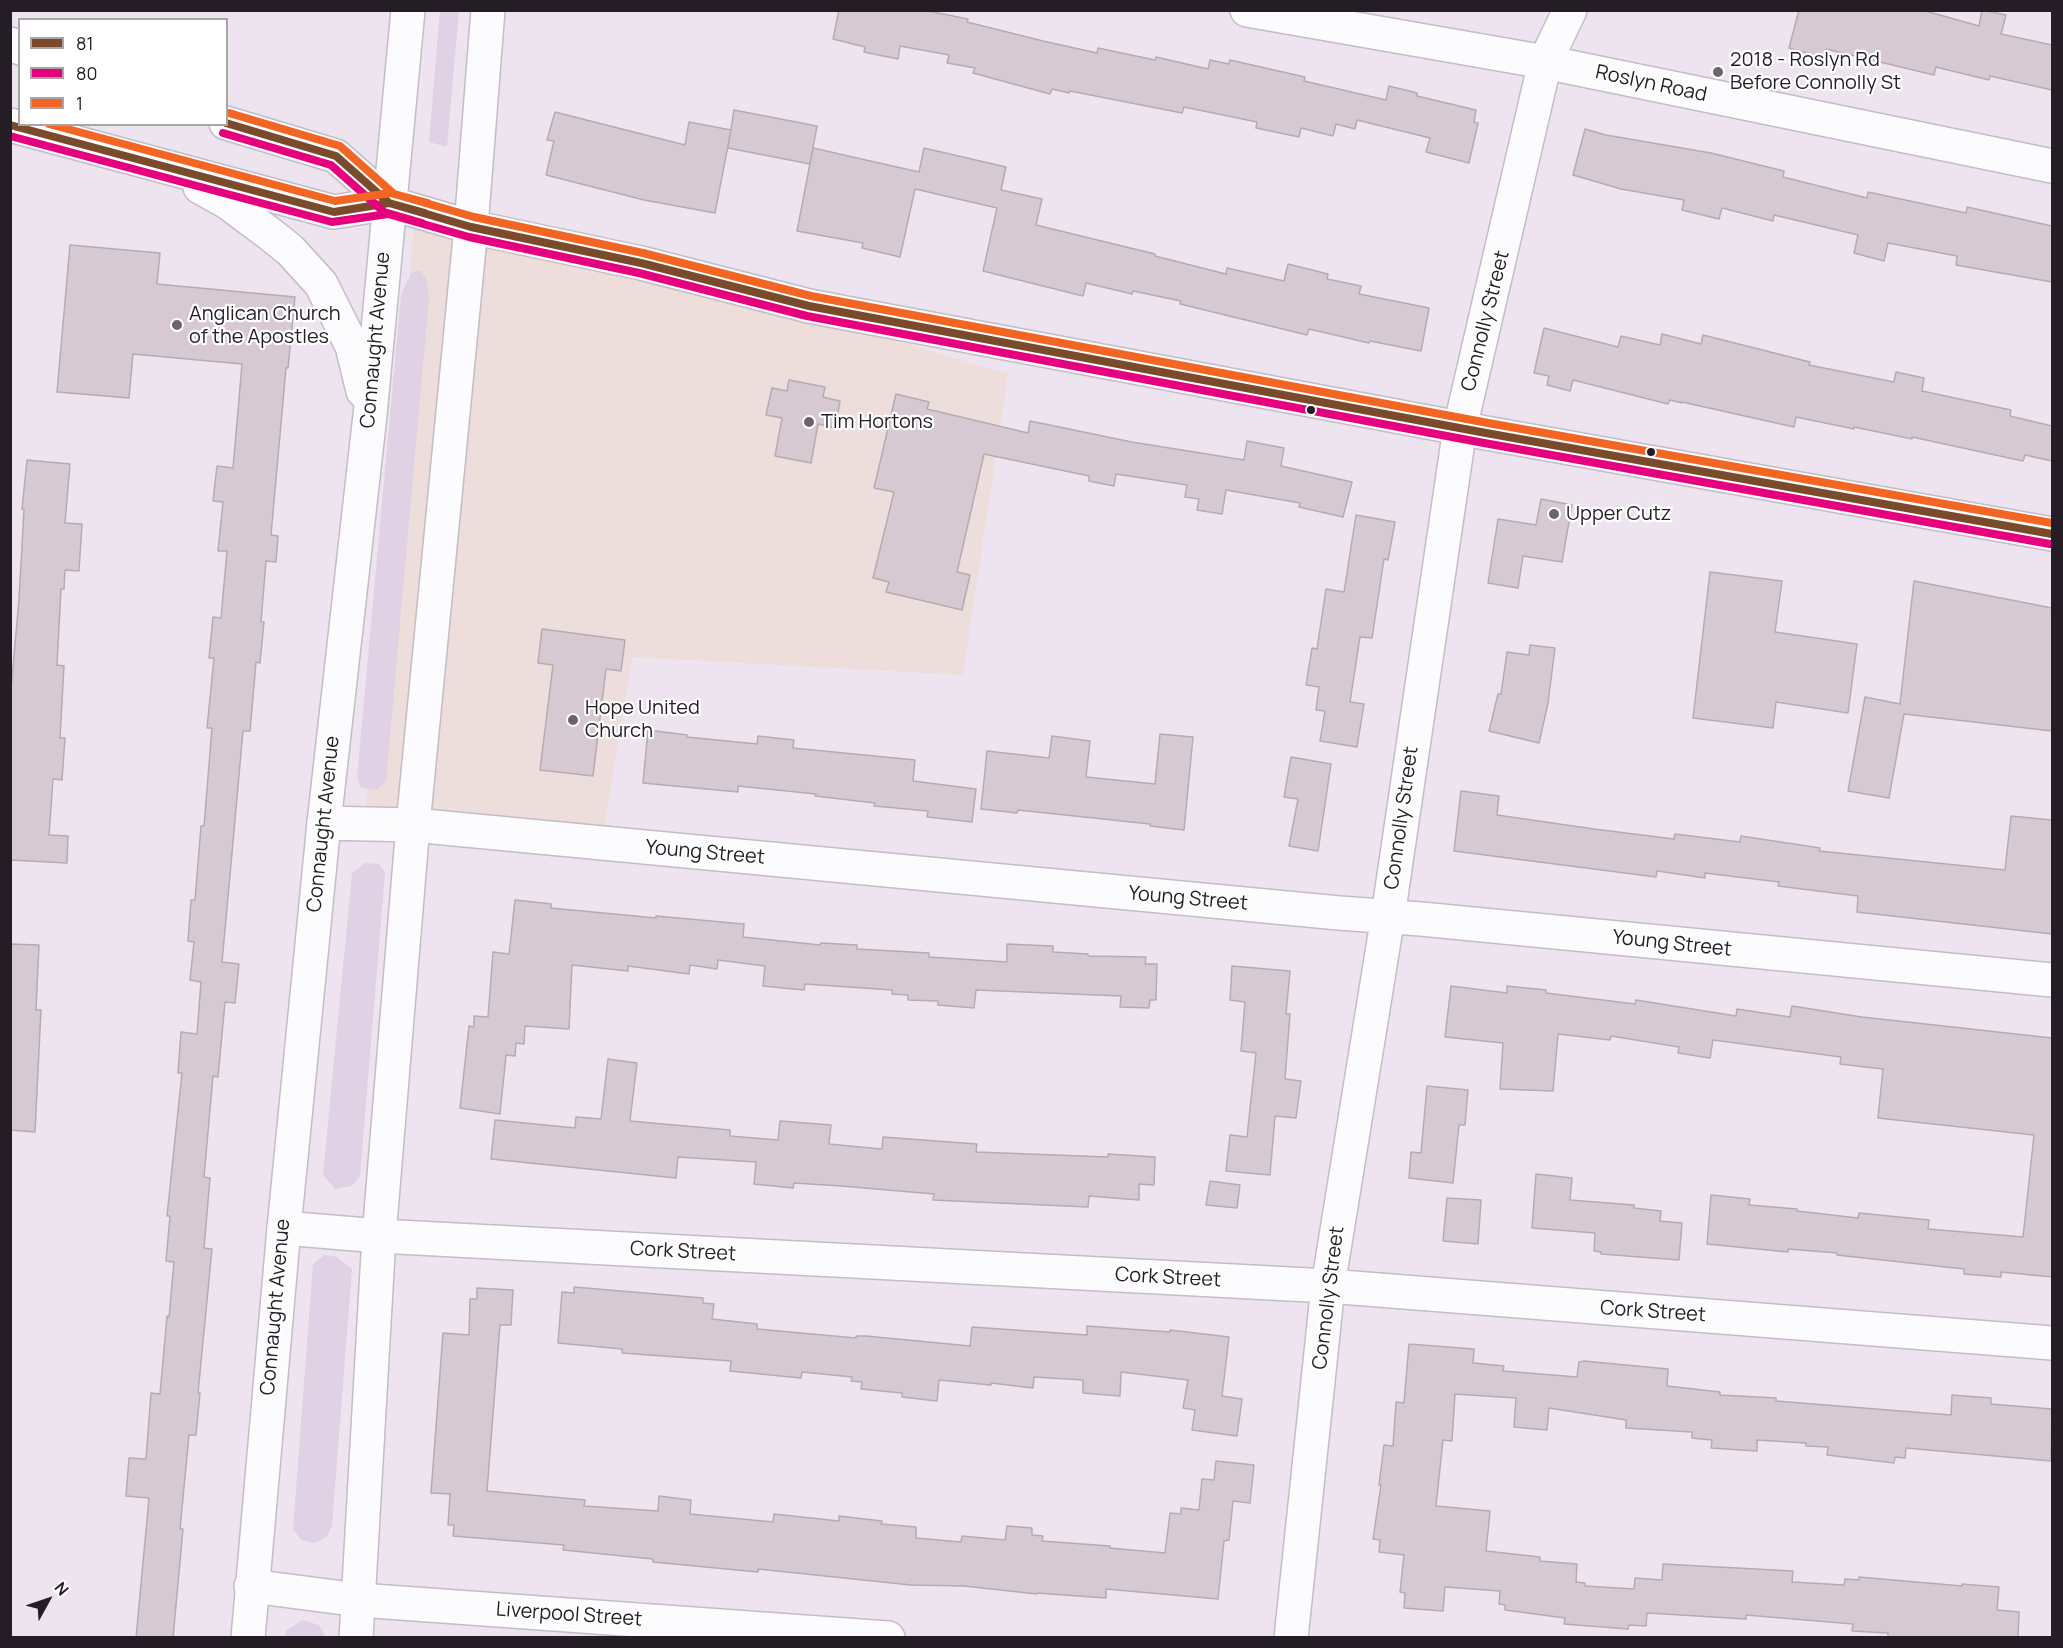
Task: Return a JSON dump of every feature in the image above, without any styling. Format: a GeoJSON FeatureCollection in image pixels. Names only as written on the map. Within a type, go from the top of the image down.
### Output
{"type":"FeatureCollection","features":[{"type":"Feature","properties":{"kind":"street","name":"Connaught Avenue"},"geometry":{"type":"LineString","coordinates":[[248,1638],[284,1228],[324,823],[370,415],[408,10]]}},
{"type":"Feature","properties":{"kind":"street"},"geometry":{"type":"LineString","coordinates":[[356,1638],[379,1236],[413,825],[471,227],[488,10]]}},
{"type":"Feature","properties":{"kind":"street","name":"Roslyn Road"},"geometry":{"type":"LineString","coordinates":[[1247,10],[1545,62],[2052,166]]}},
{"type":"Feature","properties":{"kind":"street","name":"Connolly Street"},"geometry":{"type":"LineString","coordinates":[[1291,1638],[1328,1286],[1388,916],[1460,428],[1545,62],[1570,10]]}},
{"type":"Feature","properties":{"kind":"street"},"geometry":{"type":"LineString","coordinates":[[228,124],[336,156],[389,203],[471,227],[641,262],[809,306],[1460,428],[2052,534]]}},
{"type":"Feature","properties":{"kind":"street"},"geometry":{"type":"LineString","coordinates":[[10,125],[334,212],[389,203]]}},
{"type":"Feature","properties":{"kind":"street"},"geometry":{"type":"LineString","coordinates":[[164,166],[226,202],[270,234],[290,250],[321,284],[352,346],[370,415]]}},
{"type":"Feature","properties":{"kind":"street","name":"Young Street"},"geometry":{"type":"LineString","coordinates":[[324,823],[413,825],[2052,980]]}},
{"type":"Feature","properties":{"kind":"street","name":"Cork Street"},"geometry":{"type":"LineString","coordinates":[[284,1228],[379,1236],[1328,1286],[2052,1343]]}},
{"type":"Feature","properties":{"kind":"street","name":"Liverpool Street"},"geometry":{"type":"LineString","coordinates":[[251,1586],[359,1600],[888,1638]]}},
{"type":"Feature","properties":{"kind":"shaded area"},"geometry":{"type":"Polygon","coordinates":[[[440,10],[459,11],[447,147],[429,142],[440,10]]]}},
{"type":"Feature","properties":{"kind":"shaded area"},"geometry":{"type":"Polygon","coordinates":[[[416,196],[1008,374],[963,675],[632,657],[601,849],[363,841],[416,196]]]}},
{"type":"Feature","properties":{"kind":"shaded area"},"geometry":{"type":"Polygon","coordinates":[[[420,270],[426,278],[429,297],[386,781],[376,790],[361,788],[357,777],[401,295],[411,273],[420,270]]]}},
{"type":"Feature","properties":{"kind":"shaded area"},"geometry":{"type":"Polygon","coordinates":[[[365,863],[379,864],[385,873],[360,1176],[352,1186],[335,1189],[323,1175],[352,873],[365,863]]]}},
{"type":"Feature","properties":{"kind":"shaded area"},"geometry":{"type":"Polygon","coordinates":[[[324,1255],[337,1257],[352,1269],[332,1526],[327,1537],[314,1543],[301,1540],[293,1529],[313,1264],[324,1255]]]}},
{"type":"Feature","properties":{"kind":"shaded area"},"geometry":{"type":"Polygon","coordinates":[[[302,1620],[319,1625],[326,1637],[285,1637],[286,1631],[302,1620]]]}},
{"type":"Feature","properties":{"kind":"building"},"geometry":{"type":"Polygon","coordinates":[[[839,10],[923,10],[968,19],[967,22],[1097,53],[1098,48],[1155,60],[1156,57],[1208,69],[1210,60],[1229,64],[1230,60],[1305,77],[1304,81],[1386,100],[1389,86],[1417,93],[1417,96],[1476,110],[1474,122],[1478,123],[1469,163],[1426,152],[1430,138],[1357,120],[1355,129],[1336,124],[1333,136],[1301,128],[1299,137],[1256,128],[1257,122],[1184,107],[1182,113],[1070,91],[1069,93],[1052,89],[1050,94],[973,73],[975,68],[947,63],[949,55],[900,46],[898,59],[864,52],[865,47],[833,39],[839,10]]]}},
{"type":"Feature","properties":{"kind":"building"},"geometry":{"type":"Polygon","coordinates":[[[1799,10],[1922,10],[1979,26],[1982,10],[2006,15],[2001,34],[2052,45],[2052,90],[1990,76],[1989,80],[1936,67],[1934,75],[1826,49],[1824,58],[1789,48],[1799,10]]]}},
{"type":"Feature","properties":{"kind":"building"},"geometry":{"type":"Polygon","coordinates":[[[734,110],[817,126],[810,164],[728,148],[734,110]]]}},
{"type":"Feature","properties":{"kind":"building"},"geometry":{"type":"Polygon","coordinates":[[[555,112],[685,145],[689,122],[731,130],[715,213],[644,200],[546,175],[554,141],[547,140],[555,112]]]}},
{"type":"Feature","properties":{"kind":"building"},"geometry":{"type":"Polygon","coordinates":[[[1585,129],[1606,135],[1711,153],[1784,171],[1783,177],[1867,198],[1868,192],[1966,213],[1967,207],[2052,226],[2052,282],[1956,265],[1957,256],[1888,243],[1884,261],[1854,253],[1858,235],[1774,215],[1773,221],[1722,208],[1719,219],[1682,210],[1684,200],[1621,189],[1573,175],[1585,129]]]}},
{"type":"Feature","properties":{"kind":"building"},"geometry":{"type":"Polygon","coordinates":[[[813,148],[919,172],[924,148],[1006,167],[1001,190],[1042,199],[1036,225],[1226,274],[1227,268],[1284,281],[1288,264],[1328,274],[1327,279],[1361,286],[1359,294],[1429,308],[1421,351],[1370,341],[1369,343],[1309,329],[1307,335],[1180,304],[1181,301],[1133,291],[1132,294],[1086,283],[1083,296],[983,271],[997,208],[915,189],[900,257],[862,248],[863,243],[797,231],[813,148]]]}},
{"type":"Feature","properties":{"kind":"building"},"geometry":{"type":"Polygon","coordinates":[[[70,245],[160,253],[157,284],[295,297],[288,368],[286,368],[271,535],[278,536],[276,562],[266,561],[260,663],[256,662],[250,731],[243,731],[222,962],[239,964],[235,1003],[225,1002],[218,1077],[213,1076],[204,1177],[210,1178],[204,1248],[212,1249],[196,1435],[189,1435],[173,1638],[136,1638],[149,1498],[126,1496],[129,1458],[146,1459],[151,1393],[160,1394],[167,1316],[169,1317],[174,1262],[166,1261],[170,1216],[167,1216],[182,1073],[178,1073],[181,1032],[197,1034],[201,982],[190,980],[194,942],[188,941],[191,900],[195,900],[201,826],[204,826],[212,728],[207,728],[214,658],[209,658],[213,617],[221,618],[227,551],[218,551],[223,502],[213,501],[217,466],[233,468],[242,364],[133,354],[129,398],[57,392],[70,245]]]}},
{"type":"Feature","properties":{"kind":"building"},"geometry":{"type":"Polygon","coordinates":[[[1544,328],[1618,347],[1621,336],[1660,345],[1662,334],[1701,344],[1703,335],[1810,362],[1809,365],[1894,382],[1896,372],[1924,378],[1922,391],[2011,410],[2010,416],[2052,426],[2052,461],[2025,455],[2023,461],[1912,437],[1912,439],[1796,417],[1794,427],[1682,402],[1670,400],[1668,404],[1573,380],[1570,391],[1547,385],[1549,376],[1534,373],[1544,328]]]}},
{"type":"Feature","properties":{"kind":"building","name":"Tim Hortons"},"geometry":{"type":"Polygon","coordinates":[[[789,380],[825,387],[823,397],[840,401],[835,428],[818,424],[811,463],[775,456],[782,418],[766,415],[772,388],[787,391],[789,380]]]}},
{"type":"Feature","properties":{"kind":"building"},"geometry":{"type":"Polygon","coordinates":[[[896,394],[929,402],[927,409],[1028,433],[1030,421],[1132,442],[1244,460],[1247,441],[1284,448],[1281,466],[1352,482],[1343,517],[1299,507],[1300,503],[1226,490],[1222,514],[1197,510],[1199,499],[1185,497],[1187,485],[1116,474],[1114,486],[1089,481],[1089,476],[984,454],[957,572],[970,575],[962,610],[886,592],[889,582],[873,578],[894,492],[874,488],[896,394]]]}},
{"type":"Feature","properties":{"kind":"building"},"geometry":{"type":"Polygon","coordinates":[[[27,460],[70,464],[65,523],[82,524],[79,571],[65,570],[64,589],[61,589],[57,665],[64,666],[60,738],[65,738],[62,780],[53,779],[49,835],[68,836],[67,863],[10,860],[10,701],[19,599],[24,510],[22,509],[27,460]]]}},
{"type":"Feature","properties":{"kind":"building"},"geometry":{"type":"Polygon","coordinates":[[[1541,499],[1572,505],[1562,562],[1523,556],[1518,588],[1488,583],[1498,519],[1536,525],[1541,499]]]}},
{"type":"Feature","properties":{"kind":"building"},"geometry":{"type":"Polygon","coordinates":[[[1356,515],[1395,522],[1388,560],[1384,559],[1372,638],[1360,637],[1350,702],[1364,704],[1357,747],[1320,741],[1325,711],[1316,710],[1319,687],[1306,685],[1312,648],[1317,649],[1326,589],[1344,592],[1356,515]]]}},
{"type":"Feature","properties":{"kind":"building"},"geometry":{"type":"Polygon","coordinates":[[[1710,572],[1782,581],[1775,632],[1857,644],[1848,713],[1776,702],[1773,728],[1693,718],[1710,572]]]}},
{"type":"Feature","properties":{"kind":"building"},"geometry":{"type":"Polygon","coordinates":[[[1914,581],[2052,608],[2052,731],[1904,714],[1889,798],[1848,791],[1865,697],[1900,704],[1914,581]]]}},
{"type":"Feature","properties":{"kind":"building","name":"Hope United Church"},"geometry":{"type":"Polygon","coordinates":[[[542,629],[625,640],[621,671],[606,669],[593,776],[540,770],[553,665],[538,663],[542,629]]]}},
{"type":"Feature","properties":{"kind":"building"},"geometry":{"type":"Polygon","coordinates":[[[1530,645],[1555,648],[1548,703],[1539,743],[1489,731],[1498,694],[1501,694],[1507,652],[1529,655],[1530,645]]]}},
{"type":"Feature","properties":{"kind":"building"},"geometry":{"type":"Polygon","coordinates":[[[648,730],[687,735],[687,737],[757,744],[758,736],[794,740],[793,748],[915,760],[913,781],[976,789],[972,822],[927,817],[928,811],[874,806],[875,803],[815,796],[816,794],[738,786],[738,792],[643,783],[648,730]]]}},
{"type":"Feature","properties":{"kind":"building"},"geometry":{"type":"Polygon","coordinates":[[[1160,734],[1193,737],[1184,830],[1150,826],[1150,824],[1018,810],[1017,813],[981,809],[987,751],[1049,758],[1052,736],[1090,741],[1086,777],[1155,784],[1160,734]]]}},
{"type":"Feature","properties":{"kind":"building"},"geometry":{"type":"Polygon","coordinates":[[[1291,757],[1331,764],[1318,851],[1289,846],[1298,799],[1284,797],[1291,757]]]}},
{"type":"Feature","properties":{"kind":"building"},"geometry":{"type":"Polygon","coordinates":[[[1461,791],[1499,796],[1497,815],[1674,839],[1675,834],[1740,842],[1741,836],[1820,848],[1819,851],[2005,870],[2011,816],[2052,820],[2052,934],[1857,912],[1858,896],[1778,886],[1779,882],[1705,873],[1705,878],[1657,871],[1656,877],[1454,851],[1461,791]]]}},
{"type":"Feature","properties":{"kind":"building"},"geometry":{"type":"Polygon","coordinates":[[[515,900],[551,904],[551,908],[744,924],[743,937],[820,945],[821,943],[857,945],[857,949],[929,953],[929,957],[1007,962],[1007,944],[1053,946],[1053,952],[1088,954],[1088,956],[1146,957],[1145,964],[1157,964],[1156,1000],[1150,1000],[1149,1008],[1120,1007],[1121,996],[976,990],[974,1008],[938,1005],[938,1001],[908,1000],[908,995],[892,994],[892,990],[805,984],[804,990],[763,986],[765,966],[718,960],[717,969],[690,965],[689,974],[628,966],[628,971],[572,965],[569,1029],[525,1026],[524,1044],[516,1043],[515,1056],[506,1055],[500,1114],[460,1108],[469,1026],[474,1027],[474,1016],[488,1017],[493,952],[509,954],[515,900]]]}},
{"type":"Feature","properties":{"kind":"building"},"geometry":{"type":"Polygon","coordinates":[[[10,944],[39,945],[36,1010],[41,1010],[35,1132],[10,1130],[10,944]]]}},
{"type":"Feature","properties":{"kind":"building"},"geometry":{"type":"Polygon","coordinates":[[[1232,966],[1290,971],[1286,1014],[1290,1014],[1285,1079],[1301,1081],[1296,1118],[1275,1116],[1270,1175],[1226,1171],[1230,1135],[1247,1137],[1256,1053],[1241,1051],[1245,1002],[1230,1000],[1232,966]]]}},
{"type":"Feature","properties":{"kind":"building"},"geometry":{"type":"Polygon","coordinates":[[[1451,986],[1507,993],[1507,986],[1546,990],[1546,993],[1635,1004],[1636,1000],[1736,1016],[1737,1009],[1790,1017],[1792,1006],[1862,1017],[2052,1038],[2052,1277],[2001,1272],[2001,1277],[1964,1274],[1964,1269],[1837,1255],[1837,1253],[1788,1249],[1788,1252],[1707,1244],[1711,1195],[1750,1199],[1749,1205],[1858,1218],[1859,1213],[1929,1220],[1928,1229],[2023,1237],[2034,1135],[1878,1118],[1883,1069],[1840,1064],[1841,1057],[1713,1040],[1710,1058],[1678,1053],[1679,1047],[1611,1036],[1610,1040],[1558,1034],[1553,1091],[1500,1089],[1503,1043],[1445,1037],[1451,986]]]}},
{"type":"Feature","properties":{"kind":"building"},"geometry":{"type":"Polygon","coordinates":[[[608,1059],[637,1063],[630,1121],[730,1130],[730,1136],[778,1140],[780,1121],[831,1125],[829,1144],[882,1149],[883,1137],[977,1144],[976,1152],[1155,1157],[1154,1185],[1139,1184],[1139,1200],[1089,1196],[1088,1207],[933,1200],[934,1194],[841,1186],[794,1183],[793,1188],[754,1184],[756,1162],[678,1157],[676,1178],[491,1159],[495,1120],[575,1128],[576,1117],[601,1119],[608,1059]]]}},
{"type":"Feature","properties":{"kind":"building"},"geometry":{"type":"Polygon","coordinates":[[[1427,1086],[1468,1090],[1465,1125],[1459,1125],[1453,1183],[1409,1178],[1411,1152],[1421,1153],[1427,1086]]]}},
{"type":"Feature","properties":{"kind":"building"},"geometry":{"type":"Polygon","coordinates":[[[1536,1174],[1572,1178],[1570,1200],[1634,1205],[1634,1208],[1661,1211],[1660,1221],[1682,1223],[1679,1260],[1601,1254],[1601,1252],[1594,1251],[1595,1233],[1532,1228],[1536,1174]]]}},
{"type":"Feature","properties":{"kind":"building"},"geometry":{"type":"Polygon","coordinates":[[[1210,1181],[1240,1185],[1237,1208],[1206,1205],[1210,1181]]]}},
{"type":"Feature","properties":{"kind":"building"},"geometry":{"type":"Polygon","coordinates":[[[1447,1198],[1481,1200],[1478,1244],[1443,1241],[1447,1198]]]}},
{"type":"Feature","properties":{"kind":"building"},"geometry":{"type":"Polygon","coordinates":[[[574,1287],[703,1298],[703,1303],[714,1304],[712,1319],[757,1324],[757,1329],[856,1338],[856,1336],[866,1336],[970,1346],[972,1327],[1087,1335],[1087,1326],[1170,1332],[1170,1330],[1229,1337],[1222,1396],[1242,1399],[1237,1436],[1192,1430],[1195,1410],[1183,1408],[1188,1380],[1121,1372],[1120,1396],[1083,1393],[1083,1380],[1034,1377],[1033,1388],[939,1380],[937,1401],[902,1397],[902,1393],[861,1389],[862,1382],[851,1381],[852,1377],[802,1372],[801,1378],[730,1371],[731,1361],[622,1353],[622,1349],[558,1343],[562,1292],[574,1293],[574,1287]]]}},
{"type":"Feature","properties":{"kind":"building"},"geometry":{"type":"Polygon","coordinates":[[[477,1288],[513,1290],[511,1325],[500,1325],[487,1491],[585,1500],[584,1506],[658,1511],[659,1496],[691,1500],[690,1514],[773,1522],[774,1514],[839,1521],[839,1516],[882,1521],[881,1524],[916,1527],[916,1538],[961,1542],[962,1536],[1005,1540],[1007,1526],[1032,1528],[1032,1535],[1043,1536],[1042,1541],[1165,1553],[1170,1513],[1181,1514],[1181,1508],[1199,1510],[1202,1479],[1214,1480],[1216,1461],[1254,1465],[1250,1503],[1233,1501],[1229,1540],[1224,1541],[1218,1599],[1106,1589],[1106,1598],[1037,1594],[964,1586],[911,1585],[758,1569],[758,1572],[653,1562],[653,1559],[563,1550],[564,1545],[453,1536],[454,1525],[448,1525],[450,1494],[431,1493],[443,1333],[469,1335],[470,1299],[477,1299],[477,1288]]]}},
{"type":"Feature","properties":{"kind":"building"},"geometry":{"type":"Polygon","coordinates":[[[1409,1344],[1474,1349],[1473,1363],[1504,1366],[1503,1371],[1577,1377],[1579,1362],[1584,1361],[1668,1369],[1667,1386],[1720,1392],[1720,1395],[1776,1398],[1776,1401],[1951,1415],[1952,1395],[1991,1398],[1991,1404],[2052,1409],[2051,1461],[1906,1448],[1905,1458],[1895,1457],[1894,1463],[1827,1455],[1828,1447],[1806,1446],[1806,1443],[1757,1440],[1757,1451],[1711,1448],[1712,1440],[1692,1438],[1692,1432],[1626,1428],[1626,1420],[1549,1408],[1547,1430],[1514,1427],[1516,1398],[1455,1394],[1452,1441],[1443,1440],[1436,1506],[1490,1511],[1486,1551],[1540,1557],[1540,1561],[1577,1564],[1576,1582],[1585,1583],[1585,1586],[1634,1589],[1635,1578],[1662,1580],[1663,1564],[1793,1571],[1792,1582],[1844,1585],[1845,1579],[1859,1580],[1859,1577],[1999,1587],[1997,1610],[2019,1612],[2018,1638],[1888,1638],[1888,1633],[1852,1631],[1853,1624],[1746,1615],[1746,1619],[1647,1613],[1646,1626],[1629,1625],[1628,1629],[1564,1624],[1565,1618],[1505,1610],[1505,1605],[1499,1604],[1500,1591],[1445,1587],[1443,1611],[1404,1608],[1405,1593],[1400,1592],[1404,1555],[1379,1552],[1380,1540],[1373,1539],[1384,1445],[1393,1446],[1396,1402],[1404,1403],[1409,1344]]]}},
{"type":"Feature","properties":{"kind":"transit line","name":"1"},"geometry":{"type":"LineString","coordinates":[[229,113],[340,146],[394,194],[428,203]]}},
{"type":"Feature","properties":{"kind":"transit line","name":"81"},"geometry":{"type":"LineString","coordinates":[[228,124],[336,156],[389,203],[425,213]]}},
{"type":"Feature","properties":{"kind":"transit line","name":"81"},"geometry":{"type":"LineString","coordinates":[[10,125],[334,212],[389,203],[471,227],[641,263],[809,306],[1486,433],[2052,534]]}},
{"type":"Feature","properties":{"kind":"transit line","name":"1"},"geometry":{"type":"LineString","coordinates":[[56,126],[335,201],[391,193],[474,217],[643,253],[811,296],[1488,423],[2052,523]]}},
{"type":"Feature","properties":{"kind":"transit line","name":"80"},"geometry":{"type":"LineString","coordinates":[[223,133],[331,165],[384,212],[422,223]]}},
{"type":"Feature","properties":{"kind":"transit line","name":"80"},"geometry":{"type":"LineString","coordinates":[[10,136],[332,222],[388,214],[469,237],[639,273],[807,316],[1484,443],[2050,544]]}},
{"type":"Feature","properties":{"kind":"place","name":"2018 - Roslyn Rd Before Connolly St"},"geometry":{"type":"Point","coordinates":[1718,72]}},
{"type":"Feature","properties":{"kind":"place","name":"Anglican Church of the Apostles"},"geometry":{"type":"Point","coordinates":[177,325]}},
{"type":"Feature","properties":{"kind":"place","name":"Tim Hortons"},"geometry":{"type":"Point","coordinates":[809,422]}},
{"type":"Feature","properties":{"kind":"place","name":"Upper Cutz"},"geometry":{"type":"Point","coordinates":[1554,514]}},
{"type":"Feature","properties":{"kind":"place","name":"Hope United Church"},"geometry":{"type":"Point","coordinates":[573,720]}}]}
